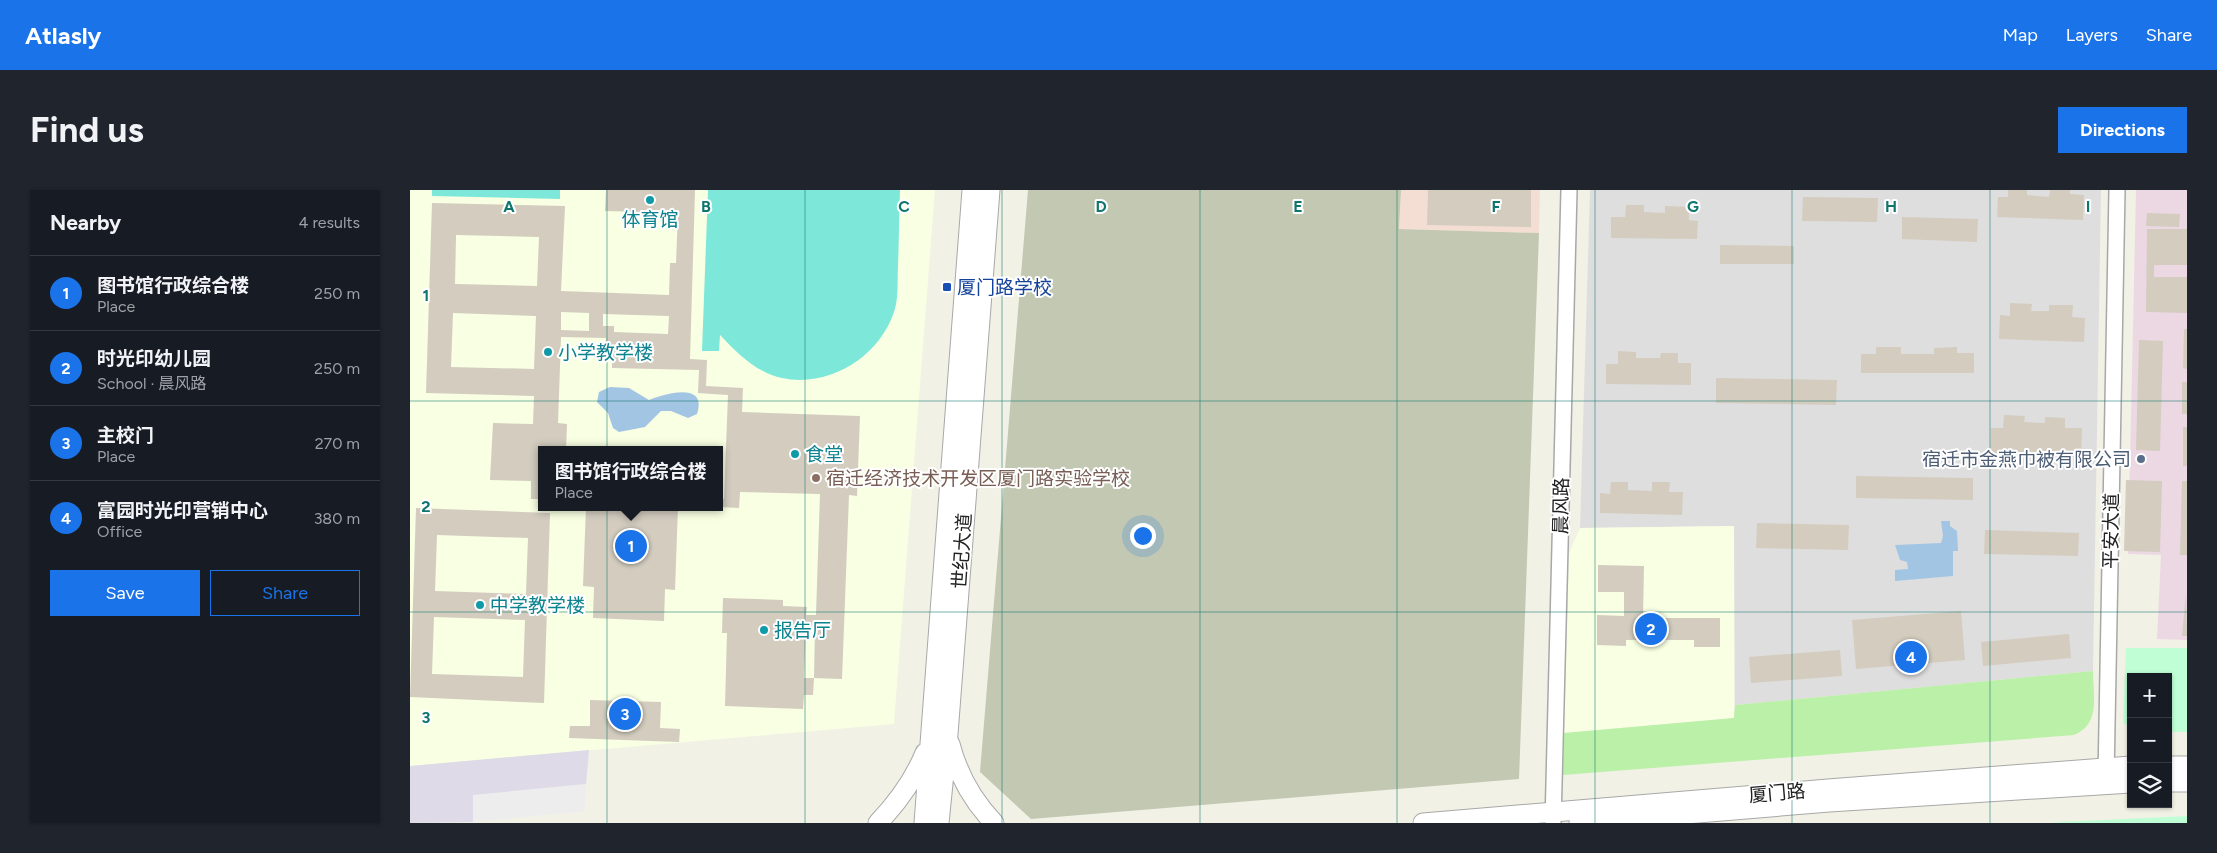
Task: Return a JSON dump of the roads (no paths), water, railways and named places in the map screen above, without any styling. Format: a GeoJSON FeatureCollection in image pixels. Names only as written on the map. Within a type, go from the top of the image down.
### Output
{"type":"FeatureCollection","features":[{"type":"Feature","properties":{"kind":"street","name":"世纪大道"},"geometry":{"type":"LineString","coordinates":[[939,823],[940,735],[972,190]]}},
{"type":"Feature","properties":{"kind":"street","name":"世纪大道"},"geometry":{"type":"LineString","coordinates":[[924,823],[940,735],[990,190]]}},
{"type":"Feature","properties":{"kind":"street","name":"晨风路"},"geometry":{"type":"LineString","coordinates":[[1553,817],[1569,190]]}},
{"type":"Feature","properties":{"kind":"street","name":"平安大道"},"geometry":{"type":"LineString","coordinates":[[2106,775],[2117,190]]}},
{"type":"Feature","properties":{"kind":"street"},"geometry":{"type":"LineString","coordinates":[[878,823],[894,806],[916,775],[940,735]]}},
{"type":"Feature","properties":{"kind":"street"},"geometry":{"type":"LineString","coordinates":[[940,735],[964,784],[982,811],[994,823]]}},
{"type":"Feature","properties":{"kind":"street"},"geometry":{"type":"LineString","coordinates":[[2172,766],[2187,766]]}},
{"type":"Feature","properties":{"kind":"street","name":"厦门路"},"geometry":{"type":"LineString","coordinates":[[1579,823],[2106,775],[2127,767]]}},
{"type":"Feature","properties":{"kind":"street","name":"厦门路"},"geometry":{"type":"LineString","coordinates":[[1423,823],[1553,817],[2106,775],[2127,781]]}},
{"type":"Feature","properties":{"kind":"street"},"geometry":{"type":"LineString","coordinates":[[2172,782],[2187,782]]}},
{"type":"Feature","properties":{"kind":"place","name":"体育馆"},"geometry":{"type":"Point","coordinates":[650,200]}},
{"type":"Feature","properties":{"kind":"place","name":"厦门路学校"},"geometry":{"type":"Point","coordinates":[947,287]}},
{"type":"Feature","properties":{"kind":"place","name":"小学教学楼"},"geometry":{"type":"Point","coordinates":[548,352]}},
{"type":"Feature","properties":{"kind":"place","name":"食堂"},"geometry":{"type":"Point","coordinates":[795,454]}},
{"type":"Feature","properties":{"kind":"place","name":"宿迁市金燕巾被有限公司"},"geometry":{"type":"Point","coordinates":[2141,459]}},
{"type":"Feature","properties":{"kind":"place","name":"宿迁经济技术开发区厦门路实验学校"},"geometry":{"type":"Point","coordinates":[816,478]}},
{"type":"Feature","properties":{"kind":"place","name":"图书馆行政综合楼"},"geometry":{"type":"Point","coordinates":[631,546]}},
{"type":"Feature","properties":{"kind":"place","name":"中学教学楼"},"geometry":{"type":"Point","coordinates":[480,605]}},
{"type":"Feature","properties":{"kind":"place","name":"时光印幼儿园"},"geometry":{"type":"Point","coordinates":[1651,629]}},
{"type":"Feature","properties":{"kind":"place","name":"报告厅"},"geometry":{"type":"Point","coordinates":[764,630]}},
{"type":"Feature","properties":{"kind":"place","name":"富园时光印营销中心"},"geometry":{"type":"Point","coordinates":[1911,657]}},
{"type":"Feature","properties":{"kind":"place","name":"主校门"},"geometry":{"type":"Point","coordinates":[625,714]}}]}
